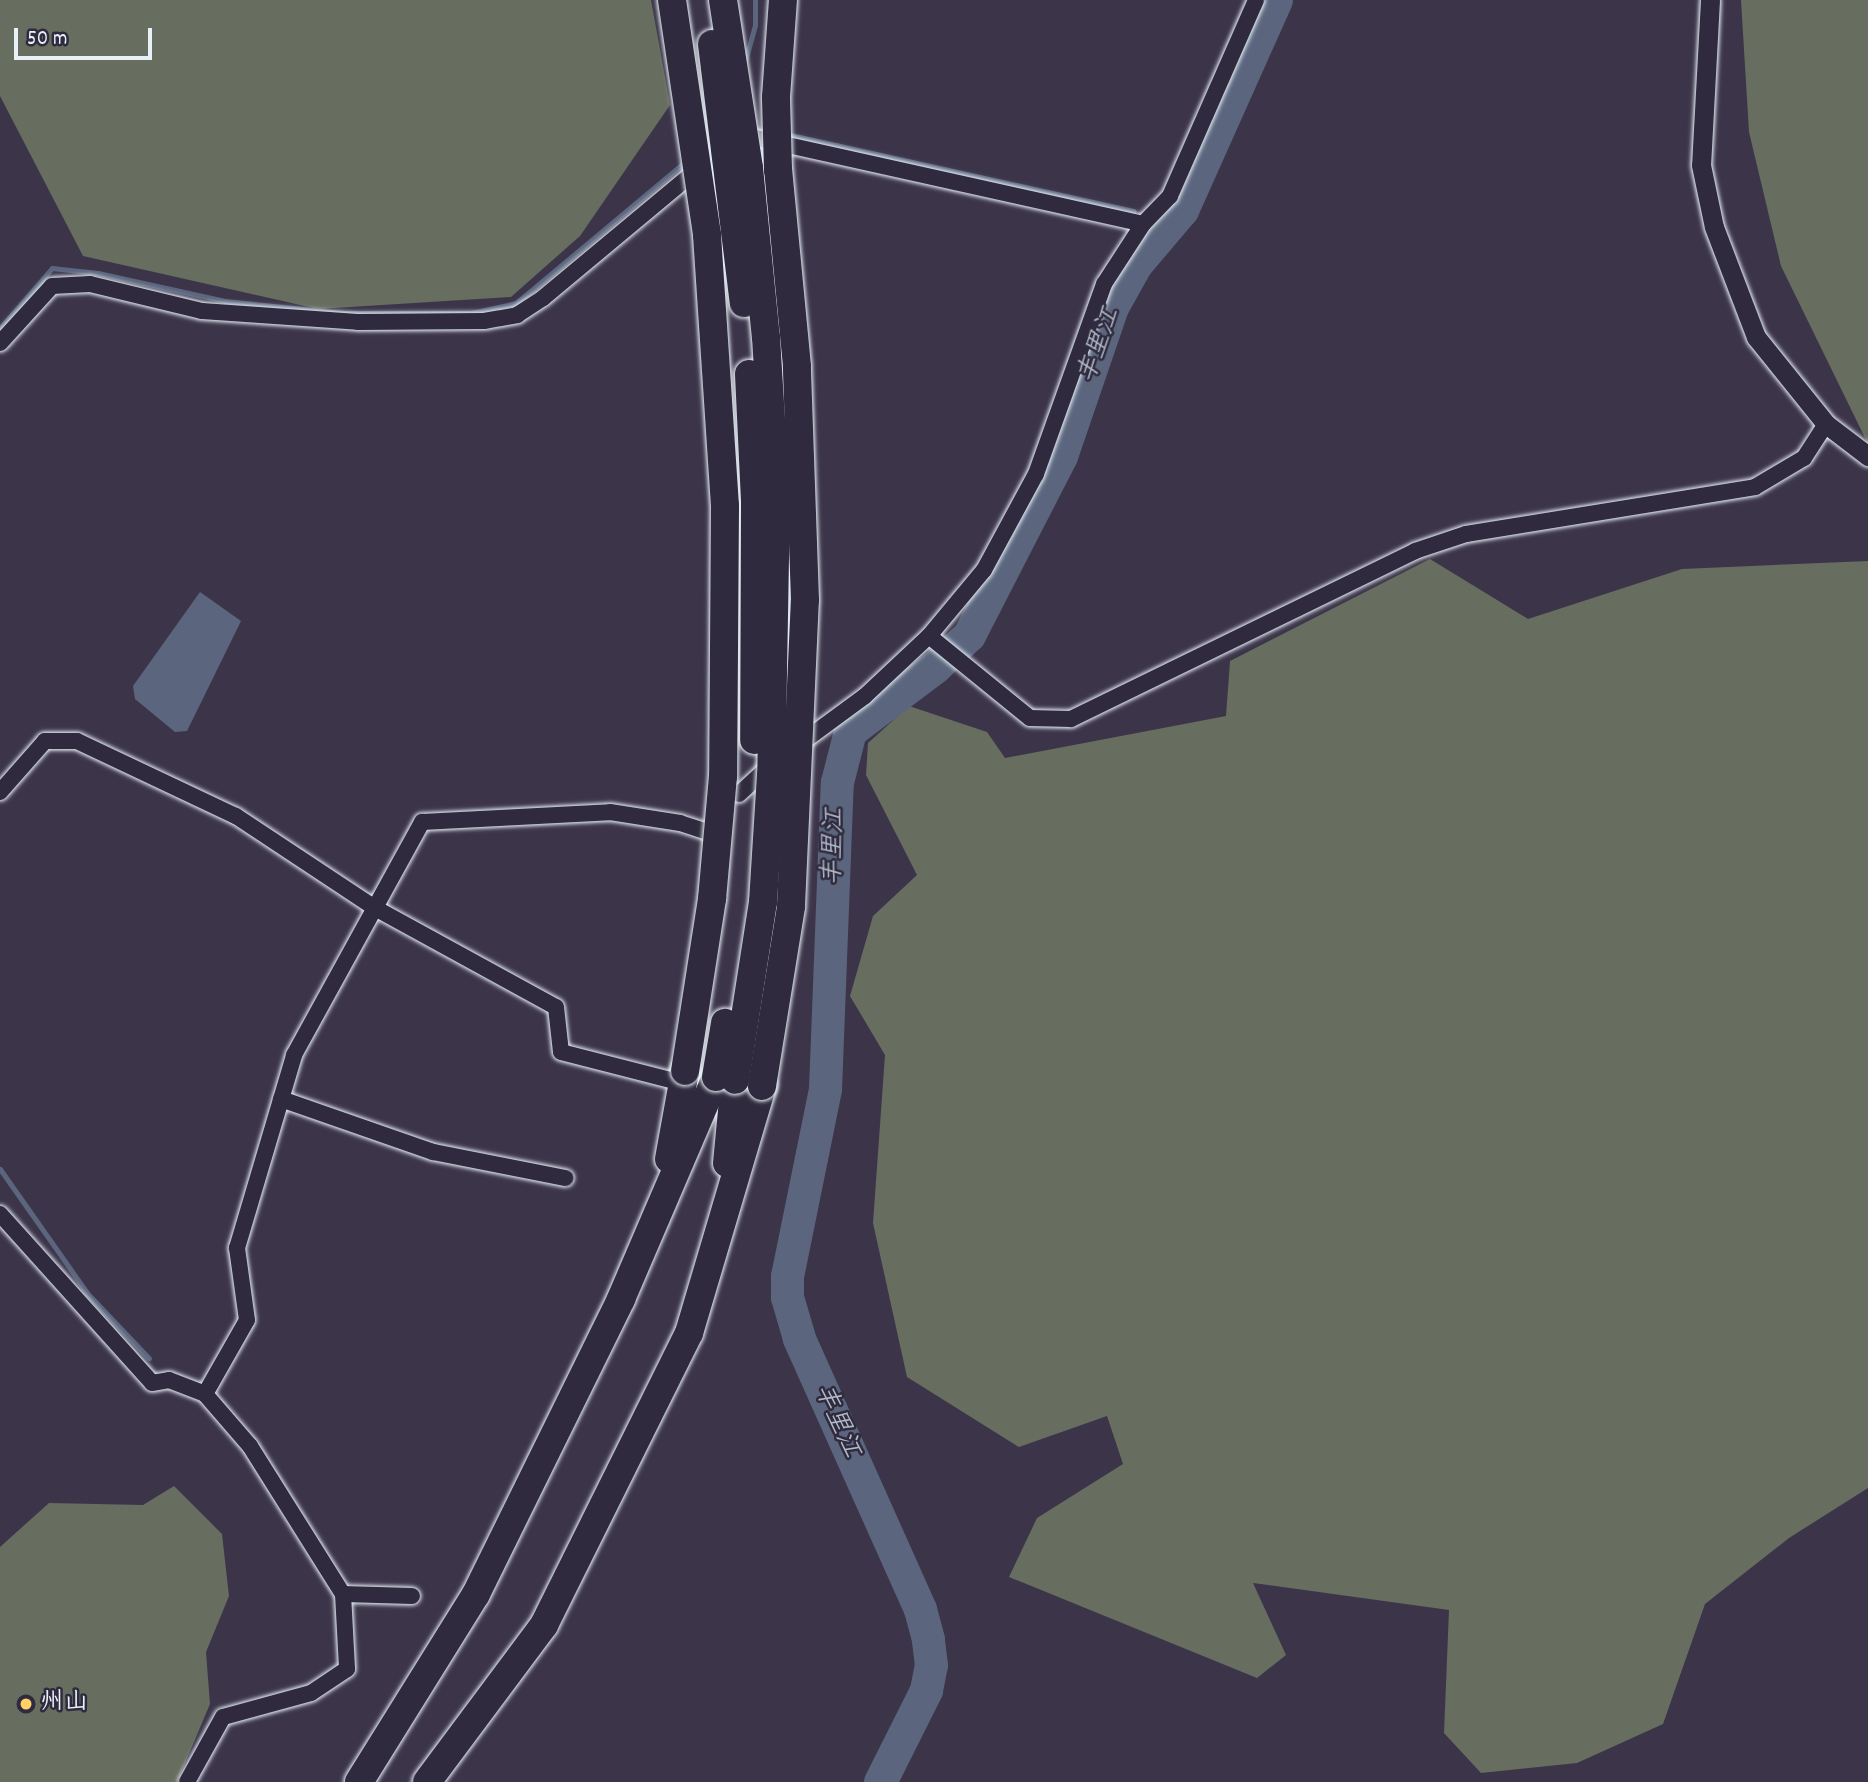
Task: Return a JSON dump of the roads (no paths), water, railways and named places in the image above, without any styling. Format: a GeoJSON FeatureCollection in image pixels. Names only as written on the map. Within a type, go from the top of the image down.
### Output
{"type":"FeatureCollection","features":[{"type":"Feature","properties":{"kind":"highway"},"geometry":{"type":"LineString","coordinates":[[659,1213],[712,899],[723,776],[725,532],[721,406],[707,235],[672,0]]}},
{"type":"Feature","properties":{"kind":"highway"},"geometry":{"type":"LineString","coordinates":[[704,0],[748,337],[755,503],[756,662],[738,1081]]}},
{"type":"Feature","properties":{"kind":"highway"},"geometry":{"type":"LineString","coordinates":[[427,1782],[544,1625],[690,1333],[720,1239],[762,902],[772,775],[776,501],[766,337],[749,168],[723,0]]}},
{"type":"Feature","properties":{"kind":"highway"},"geometry":{"type":"LineString","coordinates":[[359,1782],[476,1594],[659,1213],[738,1081],[791,906],[805,600],[797,366],[778,170],[776,97],[783,0]]}},
{"type":"Feature","properties":{"kind":"street"},"geometry":{"type":"LineString","coordinates":[[739,794],[749,781],[865,696],[932,640],[984,570],[1036,474],[1104,284],[1143,224],[1170,196],[1256,0]]}},
{"type":"Feature","properties":{"kind":"street"},"geometry":{"type":"LineString","coordinates":[[1710,0],[1701,165],[1714,227],[1756,337],[1826,424],[1868,456]]}},
{"type":"Feature","properties":{"kind":"street"},"geometry":{"type":"LineString","coordinates":[[0,343],[52,286],[90,284],[202,311],[332,320],[484,321],[517,315],[543,298],[718,152],[756,138],[1143,224]]}},
{"type":"Feature","properties":{"kind":"street"},"geometry":{"type":"LineString","coordinates":[[932,640],[960,665],[1030,718],[1071,719],[1327,591],[1453,538],[1755,486],[1804,458],[1826,424]]}},
{"type":"Feature","properties":{"kind":"street"},"geometry":{"type":"LineString","coordinates":[[0,792],[45,741],[77,741],[236,816],[375,908],[556,1007],[561,1052],[680,1076]]}},
{"type":"Feature","properties":{"kind":"street"},"geometry":{"type":"LineString","coordinates":[[205,1394],[247,1320],[237,1248],[294,1055],[422,822],[610,812],[680,822],[718,835]]}},
{"type":"Feature","properties":{"kind":"street"},"geometry":{"type":"LineString","coordinates":[[281,1099],[433,1152],[565,1178]]}},
{"type":"Feature","properties":{"kind":"street"},"geometry":{"type":"LineString","coordinates":[[0,1214],[152,1383],[169,1380],[205,1394],[250,1446],[343,1594],[347,1669],[311,1693],[223,1717],[187,1782]]}},
{"type":"Feature","properties":{"kind":"street"},"geometry":{"type":"LineString","coordinates":[[343,1594],[412,1596]]}},
{"type":"Feature","properties":{"kind":"water"},"geometry":{"type":"Polygon","coordinates":[[[200,592],[241,621],[187,731],[175,732],[135,699],[133,686],[200,592]]]}},
{"type":"Feature","properties":{"kind":"waterway"},"geometry":{"type":"LineString","coordinates":[[744,65],[755,25],[755,0]]}},
{"type":"Feature","properties":{"kind":"waterway","name":"丰里江"},"geometry":{"type":"LineString","coordinates":[[880,1782],[926,1690],[931,1665],[928,1639],[920,1609],[799,1338],[787,1297],[787,1276],[825,1089],[837,782],[850,731],[935,667],[969,635],[1061,456],[1112,307],[1136,264],[1182,210],[1276,0]]}},
{"type":"Feature","properties":{"kind":"waterway"},"geometry":{"type":"LineString","coordinates":[[786,134],[1134,211]]}},
{"type":"Feature","properties":{"kind":"waterway"},"geometry":{"type":"LineString","coordinates":[[0,328],[52,268],[98,273],[225,301],[344,313],[471,313],[516,303],[687,160]]}},
{"type":"Feature","properties":{"kind":"waterway"},"geometry":{"type":"LineString","coordinates":[[0,1169],[87,1293],[149,1358]]}},
{"type":"Feature","properties":{"kind":"place","name":"州山"},"geometry":{"type":"Point","coordinates":[26,1704]}}]}
